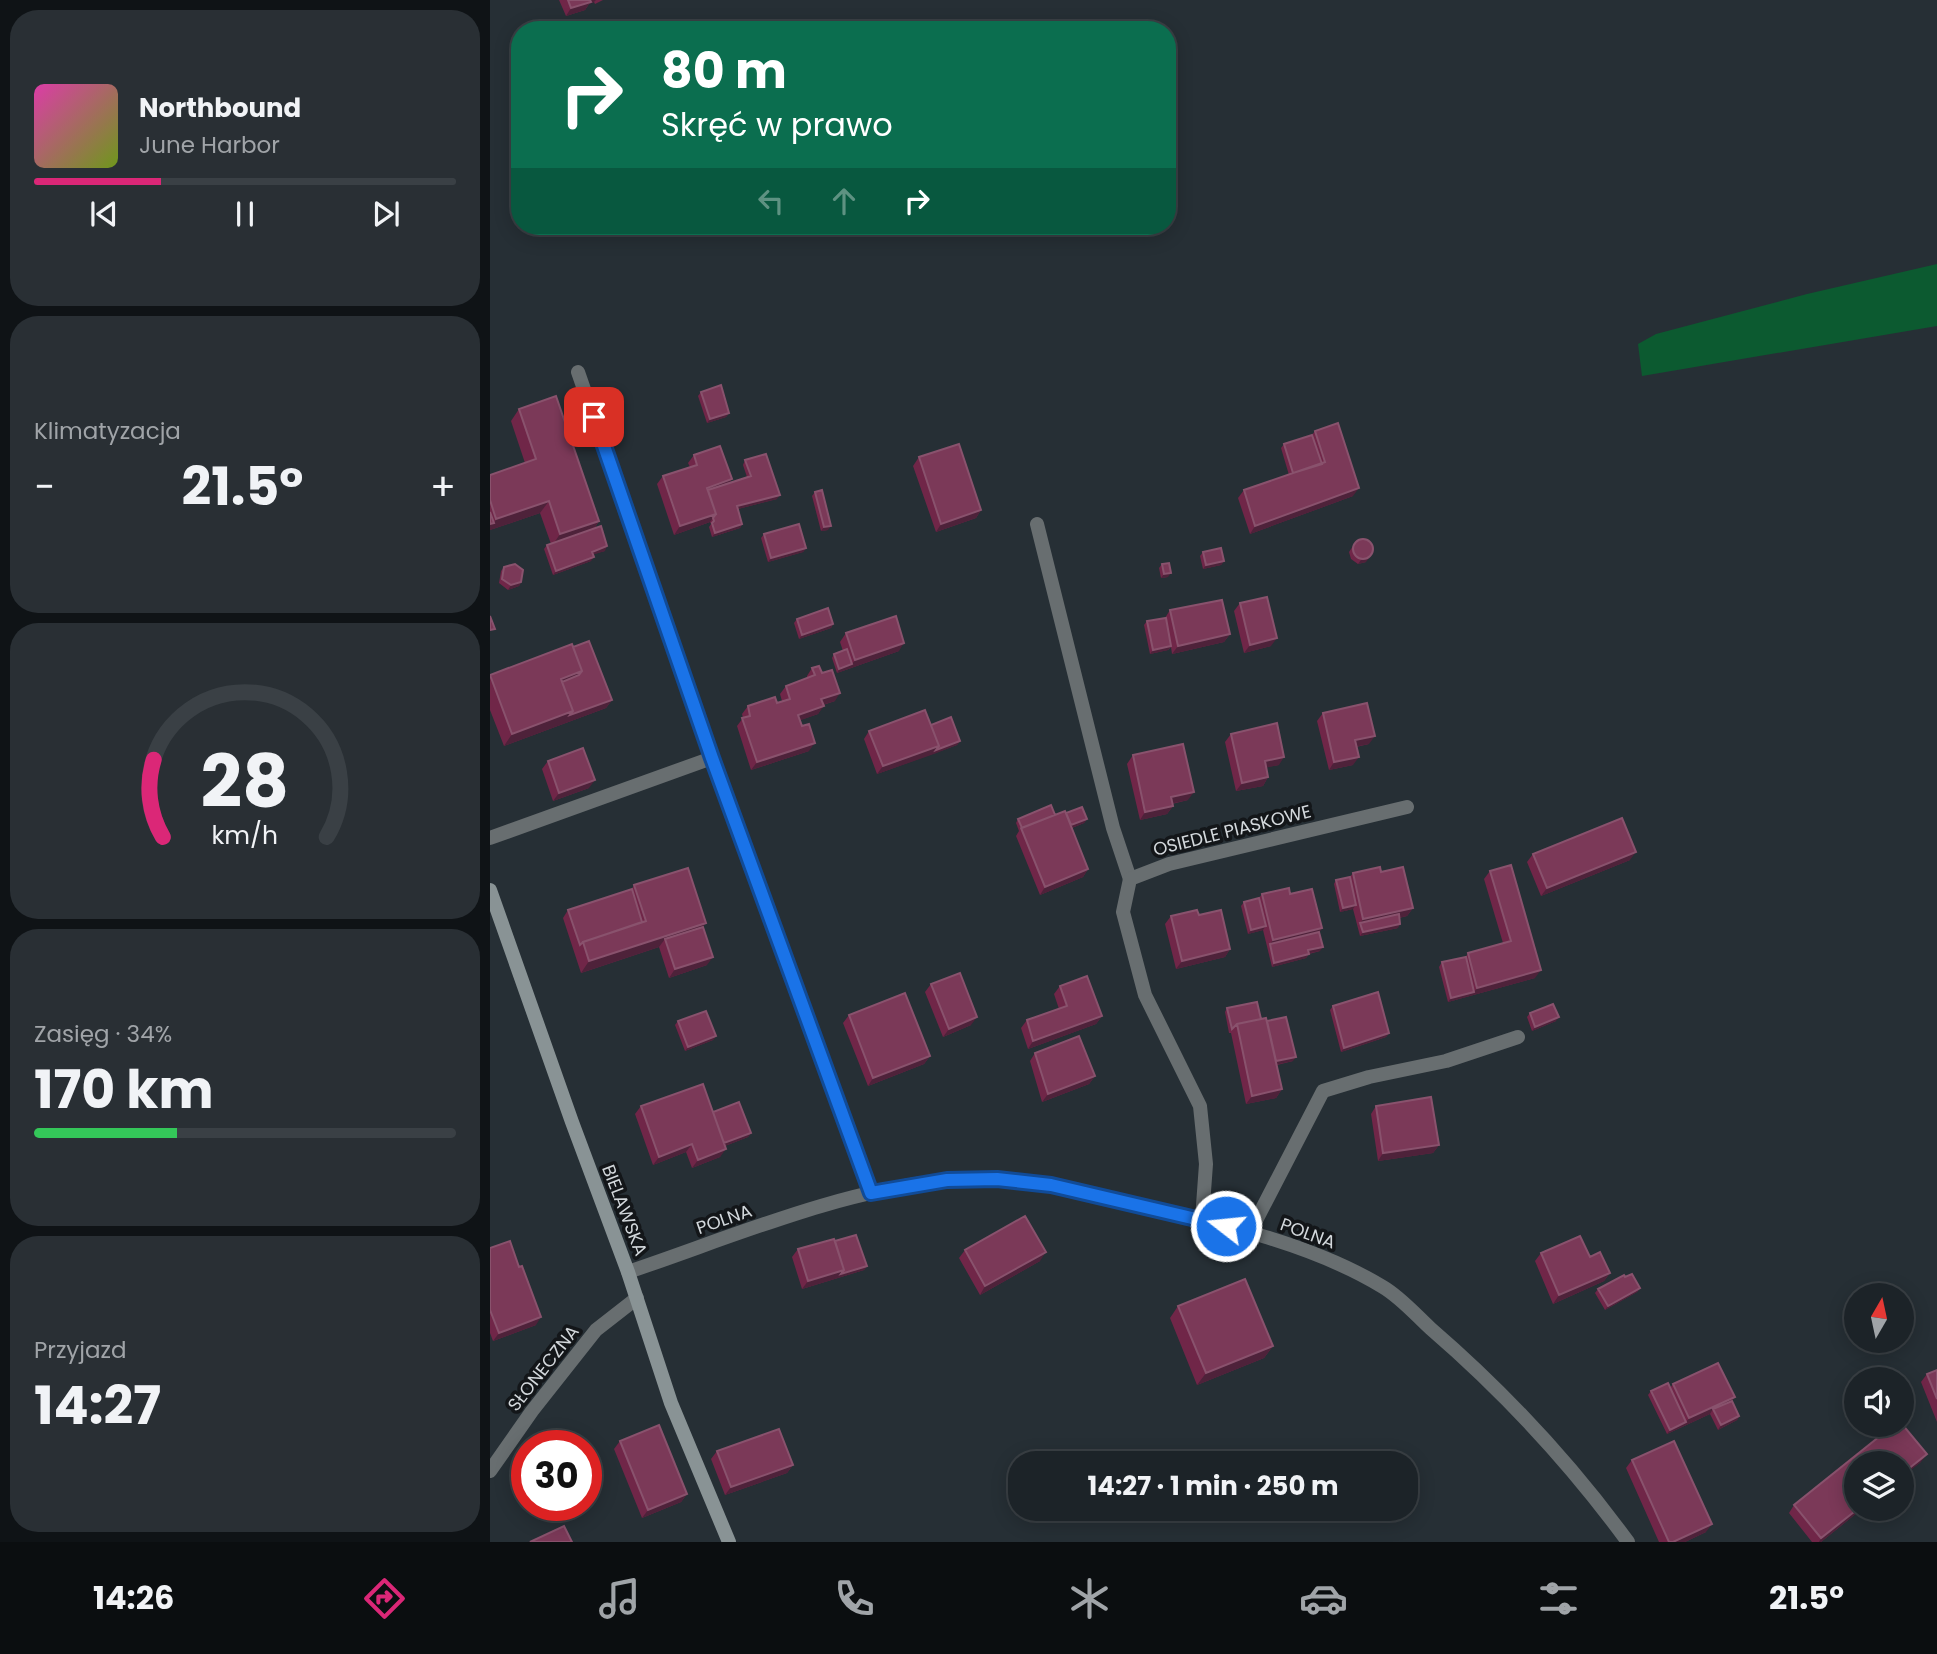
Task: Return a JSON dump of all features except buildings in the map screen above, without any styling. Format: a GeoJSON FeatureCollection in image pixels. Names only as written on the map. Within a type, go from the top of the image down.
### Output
{"type":"FeatureCollection","features":[{"type":"Feature","properties":{"kind":"street"},"geometry":{"type":"LineString","coordinates":[[578,372],[712,758],[871,1193]]}},
{"type":"Feature","properties":{"kind":"street"},"geometry":{"type":"LineString","coordinates":[[1037,524],[1113,828],[1130,879],[1123,912],[1145,995],[1200,1106],[1206,1164],[1202,1219]]}},
{"type":"Feature","properties":{"kind":"street"},"geometry":{"type":"LineString","coordinates":[[490,838],[712,758]]}},
{"type":"Feature","properties":{"kind":"street","name":"OSIEDLE PIASKOWE"},"geometry":{"type":"LineString","coordinates":[[1130,879],[1169,864],[1407,807]]}},
{"type":"Feature","properties":{"kind":"street","name":"BIELAWSKA"},"geometry":{"type":"LineString","coordinates":[[490,890],[628,1272],[671,1403],[729,1542]]}},
{"type":"Feature","properties":{"kind":"street"},"geometry":{"type":"LineString","coordinates":[[1249,1234],[1322,1091],[1369,1077],[1446,1061],[1518,1038]]}},
{"type":"Feature","properties":{"kind":"street","name":"POLNA"},"geometry":{"type":"LineString","coordinates":[[628,1272],[811,1210],[871,1193],[947,1180],[997,1179],[1051,1185],[1202,1219],[1311,1252],[1384,1287],[1460,1353],[1533,1427],[1603,1507],[1628,1542]]}},
{"type":"Feature","properties":{"kind":"street","name":"SŁONECZNA"},"geometry":{"type":"LineString","coordinates":[[490,1471],[596,1331],[636,1298]]}},
{"type":"Feature","properties":{"kind":"green space"},"geometry":{"type":"Polygon","coordinates":[[[1937,264],[1937,326],[1642,376],[1638,344],[1656,334],[1807,294],[1937,264]]]}},
{"type":"Feature","properties":{"kind":"route"},"geometry":{"type":"LineString","coordinates":[[594,417],[712,758],[871,1193],[947,1180],[997,1179],[1051,1185],[1226,1226]]}}]}
